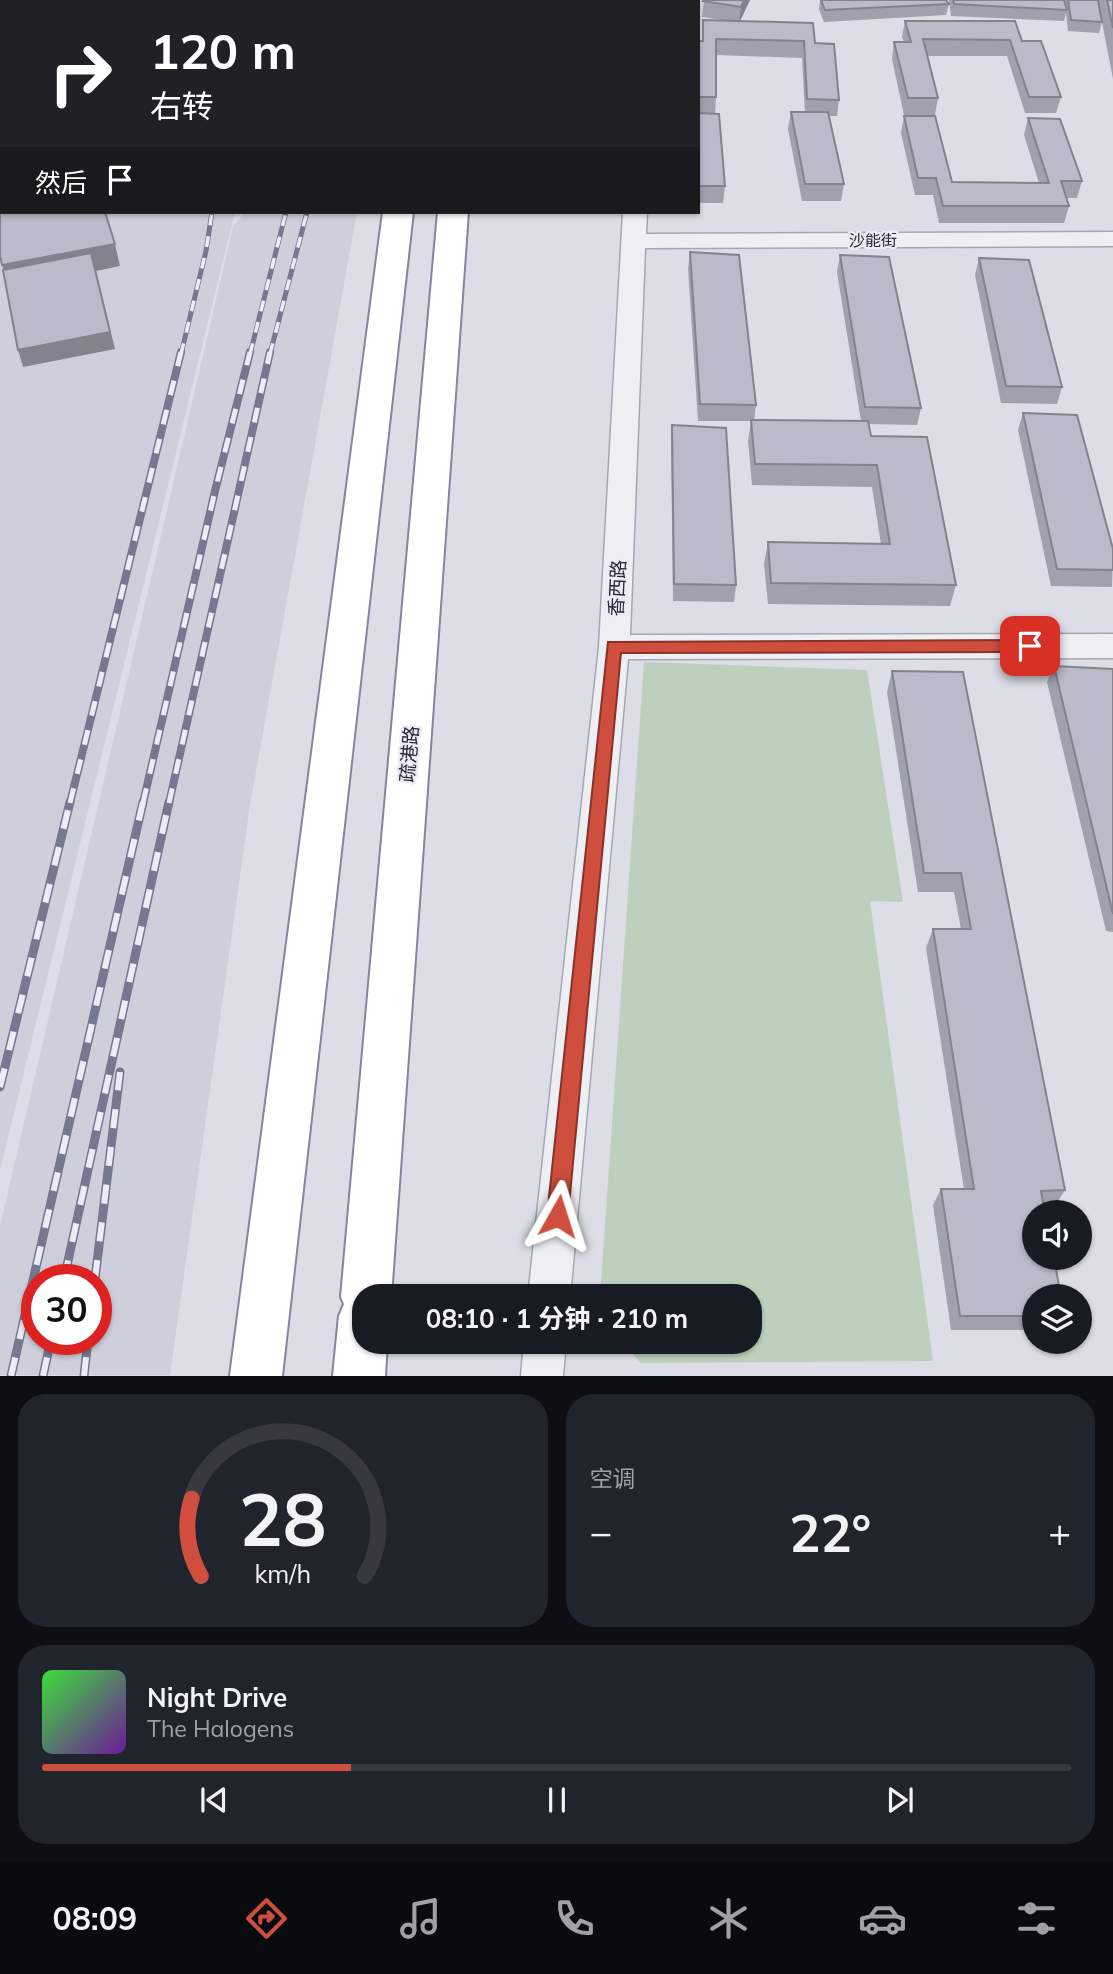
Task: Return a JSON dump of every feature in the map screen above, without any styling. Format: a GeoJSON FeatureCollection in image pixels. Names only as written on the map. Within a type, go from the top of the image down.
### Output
{"type":"FeatureCollection","features":[{"type":"Feature","properties":{"kind":"highway"},"geometry":{"type":"LineString","coordinates":[[256,1376],[398,214]]}},
{"type":"Feature","properties":{"kind":"highway","name":"疏港路"},"geometry":{"type":"LineString","coordinates":[[367,1284],[453,214]]}},
{"type":"Feature","properties":{"kind":"highway"},"geometry":{"type":"LineString","coordinates":[[359,1376],[361,1354]]}},
{"type":"Feature","properties":{"kind":"street","name":"沙能街"},"geometry":{"type":"LineString","coordinates":[[635,226],[1113,239]]}},
{"type":"Feature","properties":{"kind":"street","name":"香西路"},"geometry":{"type":"LineString","coordinates":[[551,1284],[614,647],[635,226]]}},
{"type":"Feature","properties":{"kind":"street"},"geometry":{"type":"LineString","coordinates":[[614,647],[1113,646]]}},
{"type":"Feature","properties":{"kind":"street"},"geometry":{"type":"LineString","coordinates":[[542,1376],[544,1354]]}},
{"type":"Feature","properties":{"kind":"shaded area"},"geometry":{"type":"Polygon","coordinates":[[[0,214],[235,214],[0,1170],[0,214]]]}},
{"type":"Feature","properties":{"kind":"shaded area"},"geometry":{"type":"Polygon","coordinates":[[[243,214],[357,214],[250,805],[170,1375],[0,1375],[0,1226],[233,227],[243,214]]]}},
{"type":"Feature","properties":{"kind":"green space"},"geometry":{"type":"Polygon","coordinates":[[[644,662],[867,670],[903,902],[870,901],[933,1361],[641,1363],[632,1354],[762,1354],[762,1284],[601,1284],[644,662]]]}},
{"type":"Feature","properties":{"kind":"building"},"geometry":{"type":"Polygon","coordinates":[[[704,0],[744,0],[741,7],[704,0]]]}},
{"type":"Feature","properties":{"kind":"building"},"geometry":{"type":"Polygon","coordinates":[[[821,0],[946,0],[949,4],[825,10],[821,0]]]}},
{"type":"Feature","properties":{"kind":"building"},"geometry":{"type":"Polygon","coordinates":[[[953,0],[1064,0],[1067,10],[954,4],[953,0]]]}},
{"type":"Feature","properties":{"kind":"building"},"geometry":{"type":"Polygon","coordinates":[[[1068,0],[1098,0],[1102,22],[1071,20],[1068,0]]]}},
{"type":"Feature","properties":{"kind":"building"},"geometry":{"type":"Polygon","coordinates":[[[1107,0],[1113,0],[1113,28],[1107,0]]]}},
{"type":"Feature","properties":{"kind":"building"},"geometry":{"type":"Polygon","coordinates":[[[703,20],[813,23],[815,43],[834,44],[839,100],[807,99],[804,41],[716,39],[716,97],[700,97],[700,41],[703,41],[703,20]]]}},
{"type":"Feature","properties":{"kind":"building"},"geometry":{"type":"Polygon","coordinates":[[[905,21],[1015,21],[1022,41],[1041,41],[1061,97],[1029,97],[1010,40],[923,39],[938,98],[908,98],[894,42],[911,42],[905,21]]]}},
{"type":"Feature","properties":{"kind":"building"},"geometry":{"type":"Polygon","coordinates":[[[791,112],[828,112],[844,184],[805,184],[791,112]]]}},
{"type":"Feature","properties":{"kind":"building"},"geometry":{"type":"Polygon","coordinates":[[[700,113],[719,114],[725,186],[700,186],[700,113]]]}},
{"type":"Feature","properties":{"kind":"building"},"geometry":{"type":"Polygon","coordinates":[[[904,116],[935,116],[952,182],[1049,183],[1028,118],[1060,119],[1082,181],[1061,181],[1069,206],[943,206],[936,178],[918,178],[904,116]]]}},
{"type":"Feature","properties":{"kind":"building"},"geometry":{"type":"Polygon","coordinates":[[[0,214],[106,214],[115,244],[2,265],[0,214]]]}},
{"type":"Feature","properties":{"kind":"building"},"geometry":{"type":"Polygon","coordinates":[[[690,252],[739,255],[756,405],[700,404],[690,252]]]}},
{"type":"Feature","properties":{"kind":"building"},"geometry":{"type":"Polygon","coordinates":[[[91,253],[110,332],[18,350],[3,270],[91,253]]]}},
{"type":"Feature","properties":{"kind":"building"},"geometry":{"type":"Polygon","coordinates":[[[840,255],[889,257],[921,408],[865,407],[840,255]]]}},
{"type":"Feature","properties":{"kind":"building"},"geometry":{"type":"Polygon","coordinates":[[[979,258],[1029,260],[1062,387],[1006,386],[979,258]]]}},
{"type":"Feature","properties":{"kind":"building"},"geometry":{"type":"Polygon","coordinates":[[[1023,413],[1077,415],[1113,549],[1113,570],[1057,569],[1023,413]]]}},
{"type":"Feature","properties":{"kind":"building"},"geometry":{"type":"Polygon","coordinates":[[[751,420],[868,421],[871,436],[927,437],[956,585],[771,583],[768,542],[890,544],[877,465],[755,464],[751,420]]]}},
{"type":"Feature","properties":{"kind":"building"},"geometry":{"type":"Polygon","coordinates":[[[672,425],[726,428],[736,585],[674,584],[672,425]]]}},
{"type":"Feature","properties":{"kind":"building"},"geometry":{"type":"Polygon","coordinates":[[[1054,666],[1113,669],[1113,914],[1054,666]]]}},
{"type":"Feature","properties":{"kind":"building"},"geometry":{"type":"Polygon","coordinates":[[[892,671],[963,672],[1065,1190],[1041,1191],[1043,1200],[1022,1200],[1022,1270],[1056,1270],[1059,1284],[1022,1284],[1022,1316],[960,1316],[941,1189],[974,1189],[933,929],[971,929],[961,873],[924,873],[892,671]]]}},
{"type":"Feature","properties":{"kind":"railway"},"geometry":{"type":"LineString","coordinates":[[181,354],[206,251],[212,214]]}},
{"type":"Feature","properties":{"kind":"railway"},"geometry":{"type":"LineString","coordinates":[[250,354],[285,214]]}},
{"type":"Feature","properties":{"kind":"railway"},"geometry":{"type":"LineString","coordinates":[[270,354],[306,214]]}},
{"type":"Feature","properties":{"kind":"railway"},"geometry":{"type":"LineString","coordinates":[[70,803],[181,352]]}},
{"type":"Feature","properties":{"kind":"railway"},"geometry":{"type":"LineString","coordinates":[[143,803],[250,352]]}},
{"type":"Feature","properties":{"kind":"railway"},"geometry":{"type":"LineString","coordinates":[[169,803],[270,352]]}},
{"type":"Feature","properties":{"kind":"railway"},"geometry":{"type":"LineString","coordinates":[[0,1087],[70,802]]}},
{"type":"Feature","properties":{"kind":"railway"},"geometry":{"type":"LineString","coordinates":[[11,1376],[143,802]]}},
{"type":"Feature","properties":{"kind":"railway"},"geometry":{"type":"LineString","coordinates":[[67,1264],[169,802]]}},
{"type":"Feature","properties":{"kind":"railway"},"geometry":{"type":"LineString","coordinates":[[97,1264],[120,1072]]}},
{"type":"Feature","properties":{"kind":"railway"},"geometry":{"type":"LineString","coordinates":[[43,1376],[48,1355]]}},
{"type":"Feature","properties":{"kind":"railway"},"geometry":{"type":"LineString","coordinates":[[84,1376],[86,1355]]}},
{"type":"Feature","properties":{"kind":"route"},"geometry":{"type":"LineString","coordinates":[[558,1216],[614,647],[1030,646]]}}]}
